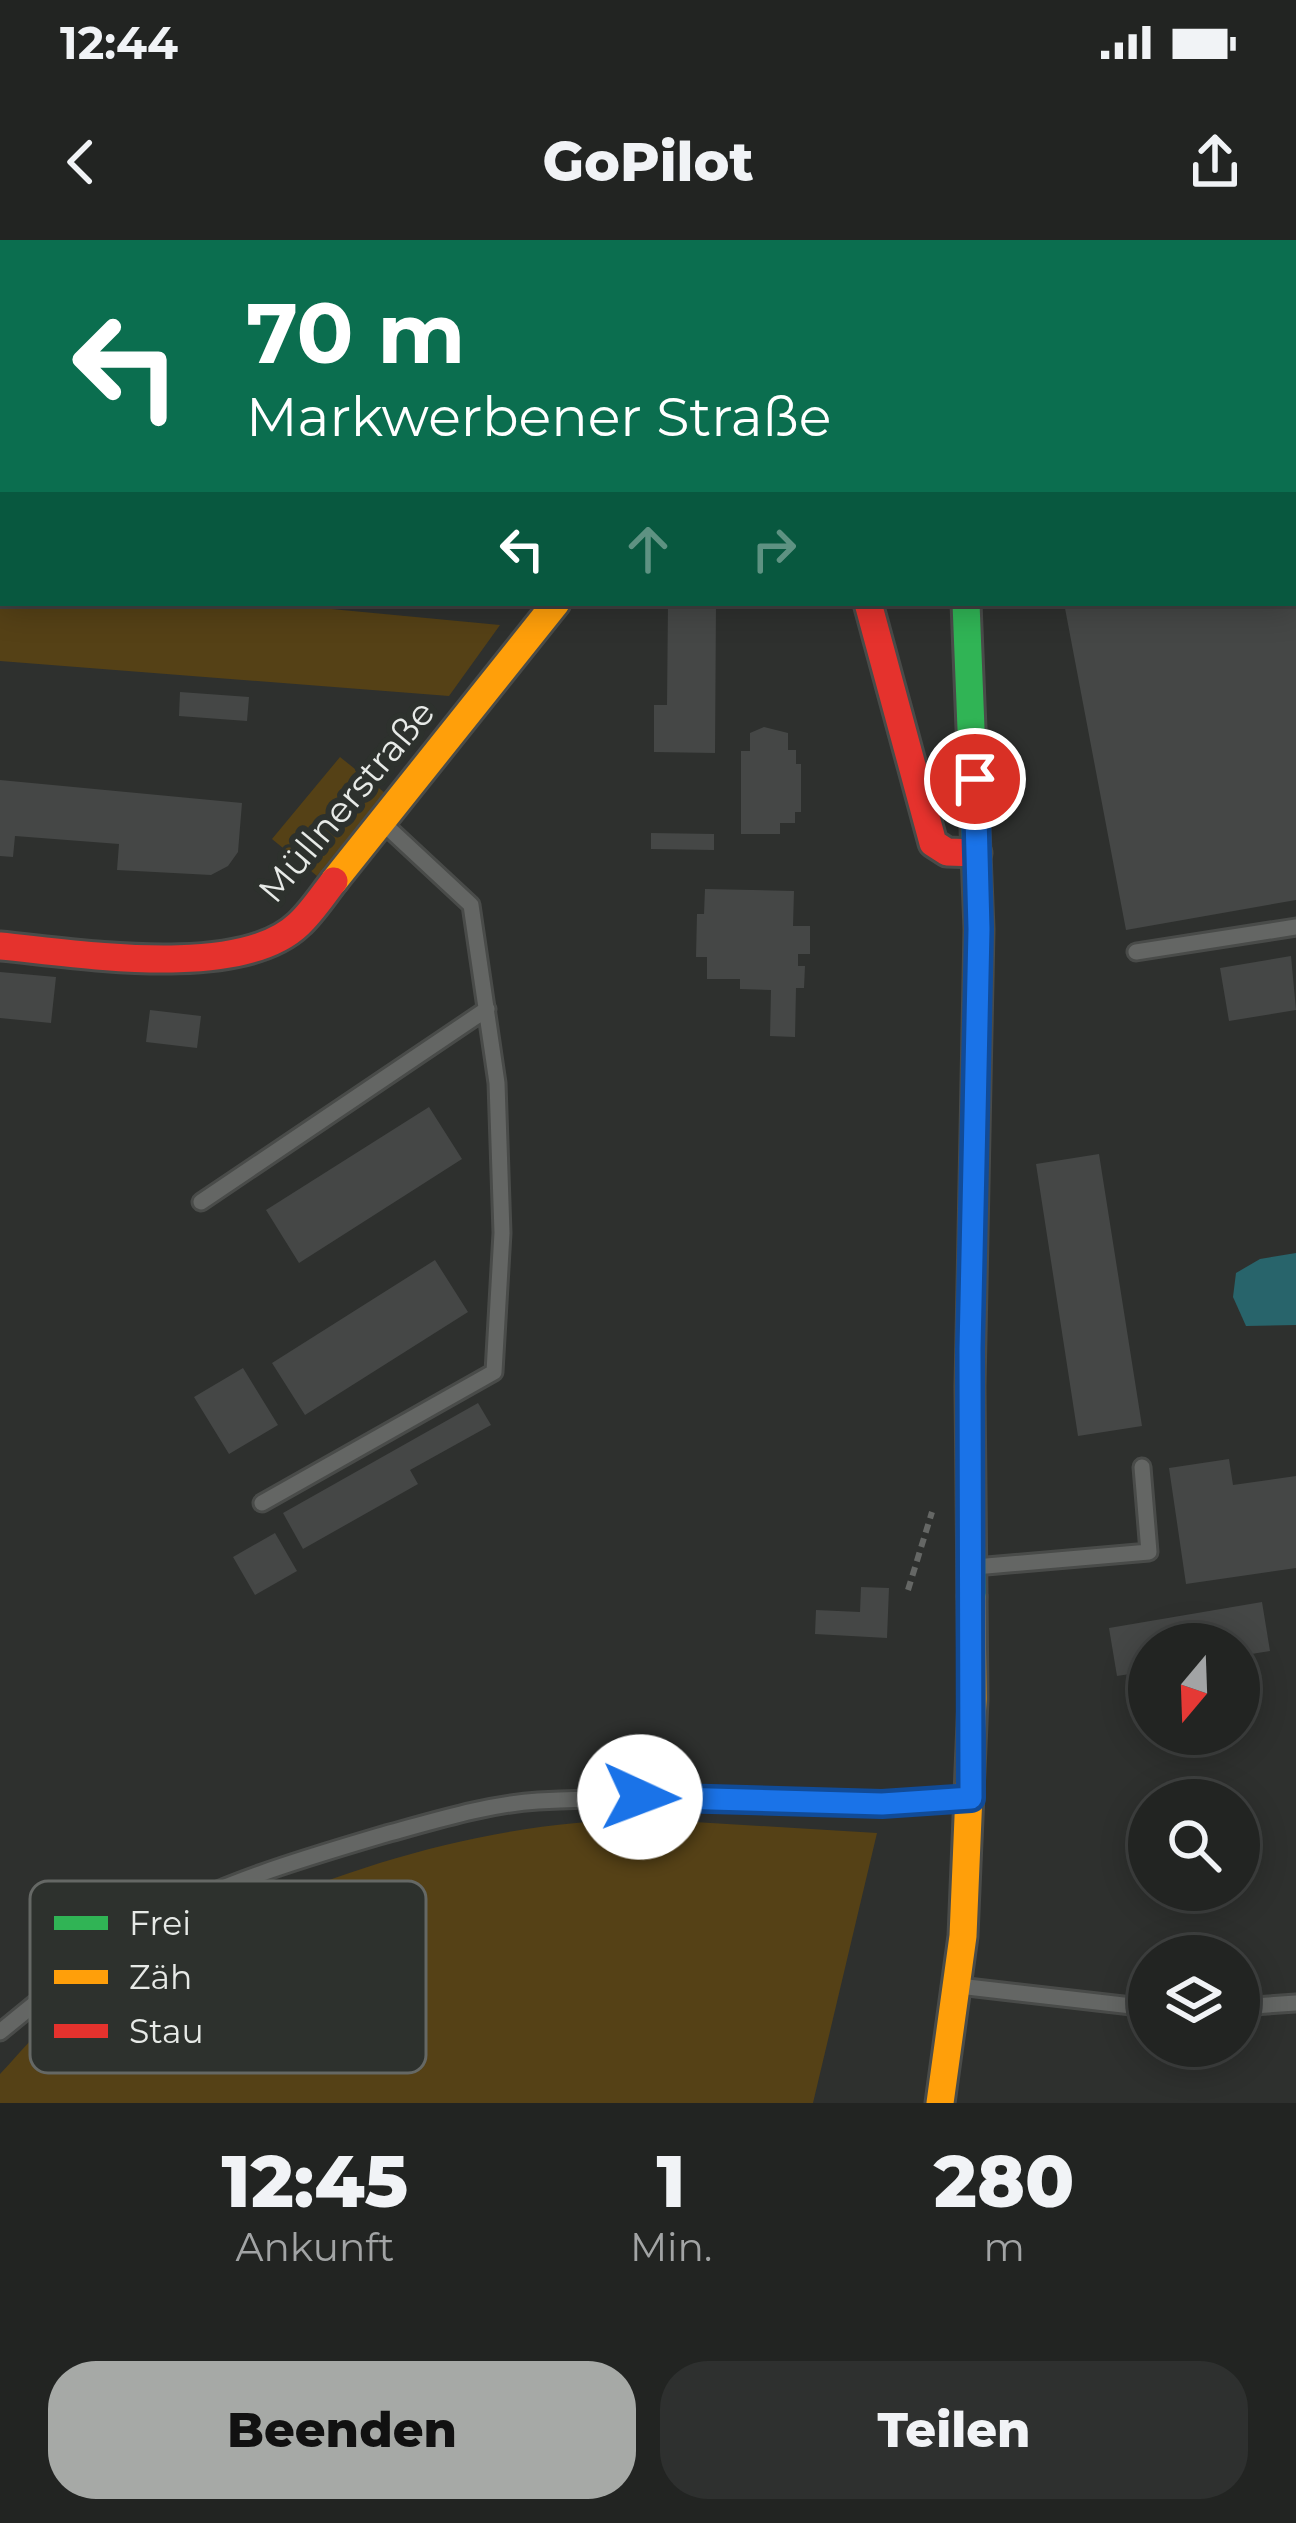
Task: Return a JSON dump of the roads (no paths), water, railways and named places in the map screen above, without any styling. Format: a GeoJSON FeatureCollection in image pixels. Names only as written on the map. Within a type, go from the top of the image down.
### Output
{"type":"FeatureCollection","features":[{"type":"Feature","properties":{"kind":"main road","name":"Müllnerstraße"},"geometry":{"type":"LineString","coordinates":[[0,946],[174,959],[244,953],[297,927],[384,824],[554,606]]}},
{"type":"Feature","properties":{"kind":"main road"},"geometry":{"type":"LineString","coordinates":[[869,606],[932,843],[947,852],[977,853]]}},
{"type":"Feature","properties":{"kind":"main road"},"geometry":{"type":"LineString","coordinates":[[940,2103],[956,1986],[971,1798],[977,853],[966,606]]}},
{"type":"Feature","properties":{"kind":"lane"},"geometry":{"type":"LineString","coordinates":[[262,1503],[494,1372],[502,1233],[497,1083],[472,905],[384,824]]}},
{"type":"Feature","properties":{"kind":"lane"},"geometry":{"type":"LineString","coordinates":[[1136,952],[1296,927]]}},
{"type":"Feature","properties":{"kind":"lane"},"geometry":{"type":"LineString","coordinates":[[201,1202],[487,1010]]}},
{"type":"Feature","properties":{"kind":"lane"},"geometry":{"type":"LineString","coordinates":[[972,1567],[1149,1552],[1142,1467]]}},
{"type":"Feature","properties":{"kind":"lane"},"geometry":{"type":"LineString","coordinates":[[239,1881],[424,1824],[531,1801],[640,1797],[882,1804],[971,1798]]}},
{"type":"Feature","properties":{"kind":"lane"},"geometry":{"type":"LineString","coordinates":[[956,1986],[1128,2006]]}},
{"type":"Feature","properties":{"kind":"lane"},"geometry":{"type":"LineString","coordinates":[[1260,2005],[1296,2003]]}},
{"type":"Feature","properties":{"kind":"lane"},"geometry":{"type":"LineString","coordinates":[[0,2032],[30,2008]]}},
{"type":"Feature","properties":{"kind":"water"},"geometry":{"type":"Polygon","coordinates":[[[1296,1253],[1296,1325],[1246,1326],[1233,1297],[1236,1273],[1260,1259],[1296,1253]]]}}]}
